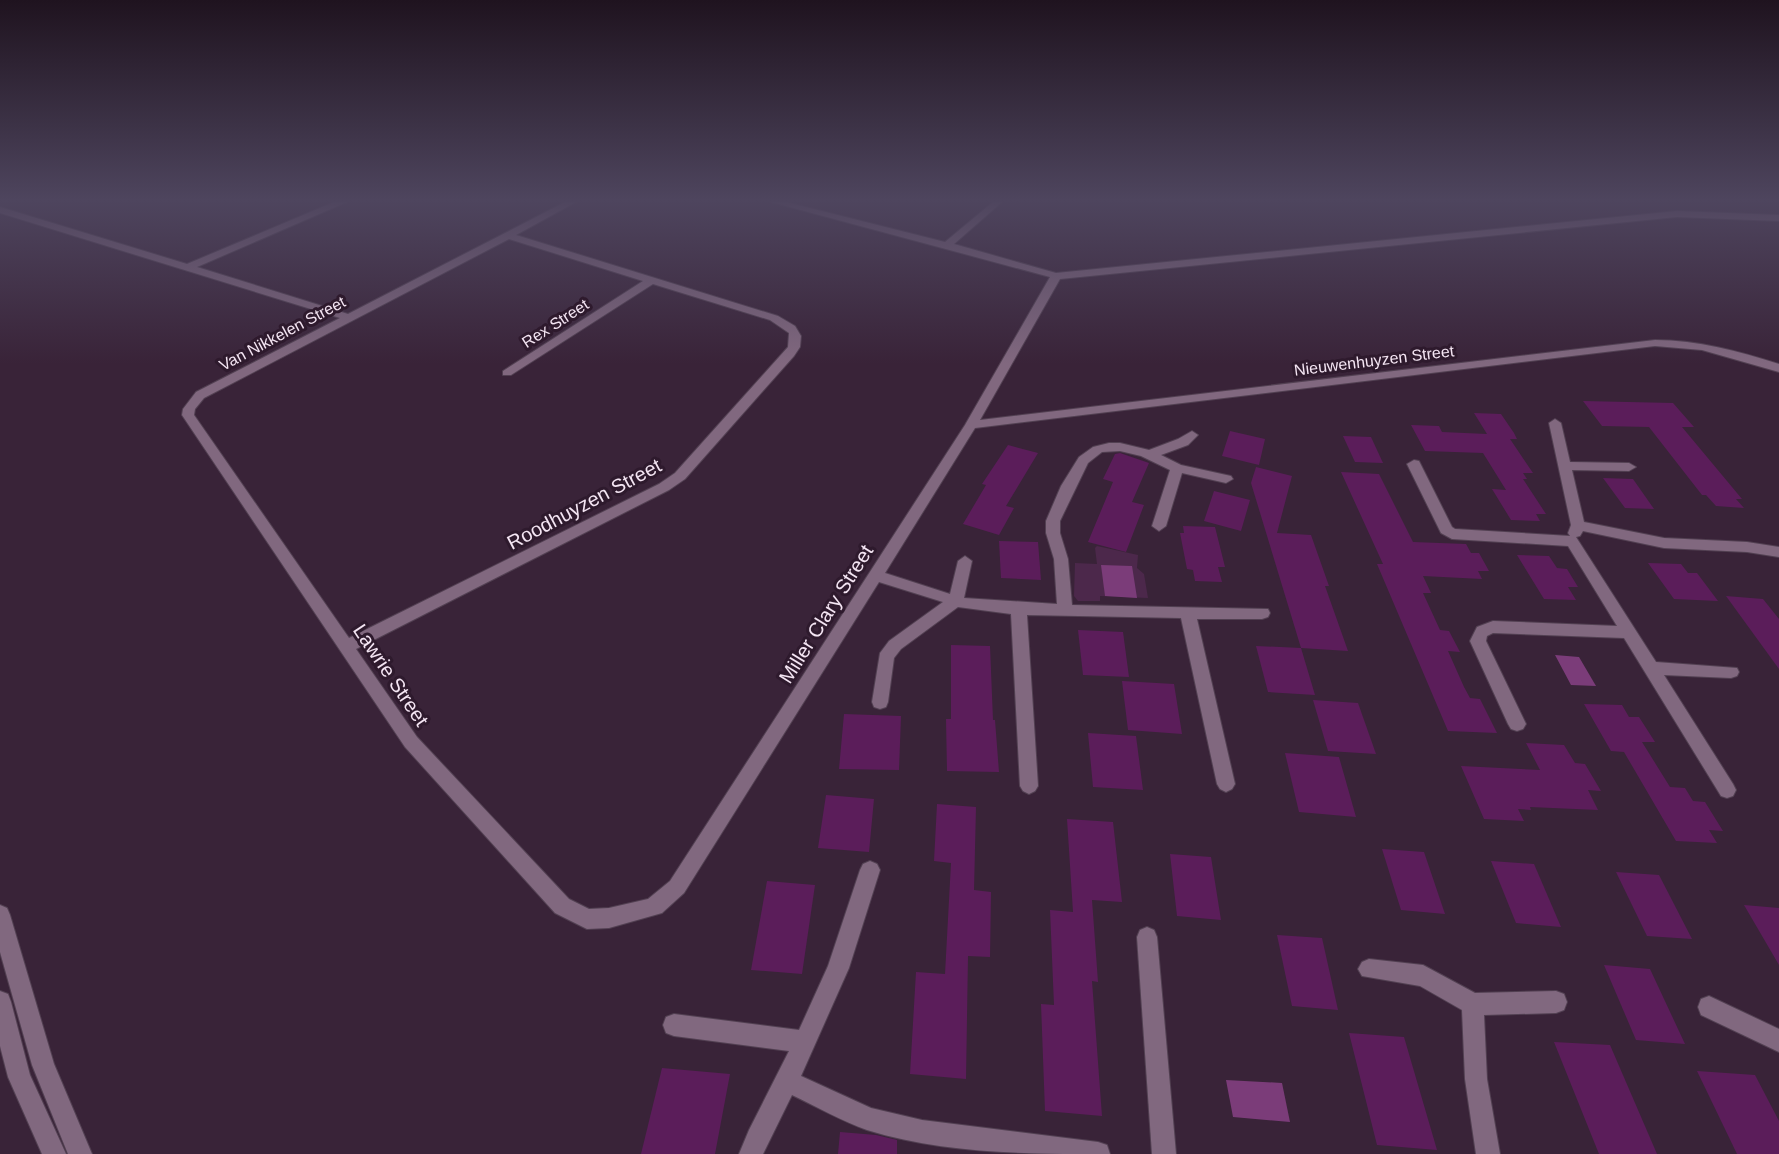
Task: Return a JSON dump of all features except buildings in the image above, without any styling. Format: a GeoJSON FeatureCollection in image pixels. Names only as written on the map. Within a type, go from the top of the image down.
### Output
{"type":"FeatureCollection","features":[{"type":"Feature","properties":{"kind":"street"},"geometry":{"type":"LineString","coordinates":[[153,256],[348,317]]}},
{"type":"Feature","properties":{"kind":"street"},"geometry":{"type":"LineString","coordinates":[[190,267],[216,256]]}},
{"type":"Feature","properties":{"kind":"street","name":"Van Nikkelen Street"},"geometry":{"type":"LineString","coordinates":[[195,425],[188,416],[189,409],[201,395],[468,256]]}},
{"type":"Feature","properties":{"kind":"street"},"geometry":{"type":"LineString","coordinates":[[570,256],[650,281]]}},
{"type":"Feature","properties":{"kind":"street"},"geometry":{"type":"LineString","coordinates":[[987,256],[1056,276],[1258,256]]}},
{"type":"Feature","properties":{"kind":"street","name":"Miller Clary Street"},"geometry":{"type":"LineString","coordinates":[[587,919],[635,913],[655,906],[677,887],[970,425],[1056,276]]}},
{"type":"Feature","properties":{"kind":"street","name":"Roodhuyzen Street"},"geometry":{"type":"LineString","coordinates":[[347,646],[643,498],[680,476],[796,345],[797,338],[793,331],[786,324],[774,318],[650,281]]}},
{"type":"Feature","properties":{"kind":"street","name":"Rex Street"},"geometry":{"type":"LineString","coordinates":[[507,373],[650,281]]}},
{"type":"Feature","properties":{"kind":"street","name":"Nieuwenhuyzen Street"},"geometry":{"type":"LineString","coordinates":[[970,425],[1655,343],[1682,342],[1705,346],[1779,368]]}},
{"type":"Feature","properties":{"kind":"street"},"geometry":{"type":"LineString","coordinates":[[1555,423],[1578,525],[1572,541]]}},
{"type":"Feature","properties":{"kind":"street","name":"Lawrie Street"},"geometry":{"type":"LineString","coordinates":[[195,425],[411,742],[562,906],[587,919]]}},
{"type":"Feature","properties":{"kind":"street"},"geometry":{"type":"LineString","coordinates":[[1150,454],[1183,442],[1192,435]]}},
{"type":"Feature","properties":{"kind":"street"},"geometry":{"type":"LineString","coordinates":[[1065,610],[1061,559],[1053,533],[1053,521],[1085,456],[1102,448],[1118,447],[1150,454],[1177,468],[1226,479]]}},
{"type":"Feature","properties":{"kind":"street"},"geometry":{"type":"LineString","coordinates":[[1414,464],[1446,530],[1452,534],[1572,541]]}},
{"type":"Feature","properties":{"kind":"street"},"geometry":{"type":"LineString","coordinates":[[1564,466],[1629,467]]}},
{"type":"Feature","properties":{"kind":"street"},"geometry":{"type":"LineString","coordinates":[[1159,526],[1177,468]]}},
{"type":"Feature","properties":{"kind":"street"},"geometry":{"type":"LineString","coordinates":[[1578,525],[1664,543],[1747,547],[1779,552]]}},
{"type":"Feature","properties":{"kind":"street"},"geometry":{"type":"LineString","coordinates":[[1572,541],[1626,632],[1727,790]]}},
{"type":"Feature","properties":{"kind":"street"},"geometry":{"type":"LineString","coordinates":[[880,702],[886,657],[895,645],[956,601],[965,561]]}},
{"type":"Feature","properties":{"kind":"street"},"geometry":{"type":"LineString","coordinates":[[876,575],[956,601],[1019,609],[1262,613]]}},
{"type":"Feature","properties":{"kind":"street"},"geometry":{"type":"LineString","coordinates":[[1019,609],[1029,786]]}},
{"type":"Feature","properties":{"kind":"street"},"geometry":{"type":"LineString","coordinates":[[1188,613],[1226,784]]}},
{"type":"Feature","properties":{"kind":"street"},"geometry":{"type":"LineString","coordinates":[[1517,724],[1478,641],[1479,634],[1493,627],[1626,632]]}},
{"type":"Feature","properties":{"kind":"street"},"geometry":{"type":"LineString","coordinates":[[1650,668],[1731,672]]}},
{"type":"Feature","properties":{"kind":"street"},"geometry":{"type":"LineString","coordinates":[[751,1154],[838,968],[870,870]]}},
{"type":"Feature","properties":{"kind":"street"},"geometry":{"type":"LineString","coordinates":[[0,915],[43,1065],[80,1154]]}},
{"type":"Feature","properties":{"kind":"street"},"geometry":{"type":"LineString","coordinates":[[1148,937],[1153,1032],[1164,1154]]}},
{"type":"Feature","properties":{"kind":"street"},"geometry":{"type":"LineString","coordinates":[[1368,969],[1423,976],[1473,1004],[1556,1002]]}},
{"type":"Feature","properties":{"kind":"street"},"geometry":{"type":"LineString","coordinates":[[0,1002],[19,1077],[54,1154]]}},
{"type":"Feature","properties":{"kind":"street"},"geometry":{"type":"LineString","coordinates":[[1473,1004],[1474,1073],[1478,1112],[1488,1154]]}},
{"type":"Feature","properties":{"kind":"street"},"geometry":{"type":"LineString","coordinates":[[1709,1007],[1779,1041]]}},
{"type":"Feature","properties":{"kind":"street"},"geometry":{"type":"LineString","coordinates":[[674,1025],[805,1042]]}},
{"type":"Feature","properties":{"kind":"street"},"geometry":{"type":"LineString","coordinates":[[786,1081],[869,1119],[922,1132],[1098,1154]]}},
{"type":"Feature","properties":{"kind":"shaded area"},"geometry":{"type":"Polygon","coordinates":[[[1097,546],[1138,555],[1137,568],[1144,574],[1148,598],[1100,596],[1100,601],[1078,601],[1074,596],[1075,563],[1097,564],[1095,548],[1097,546]]]}},
{"type":"Feature","properties":{"kind":"shaded area"},"geometry":{"type":"Polygon","coordinates":[[[1101,565],[1132,566],[1137,598],[1105,596],[1101,565]]]}},
{"type":"Feature","properties":{"kind":"shaded area"},"geometry":{"type":"Polygon","coordinates":[[[1555,655],[1579,657],[1596,686],[1571,685],[1555,655]]]}},
{"type":"Feature","properties":{"kind":"shaded area"},"geometry":{"type":"Polygon","coordinates":[[[1226,1080],[1282,1083],[1290,1122],[1233,1117],[1226,1080]]]}}]}
